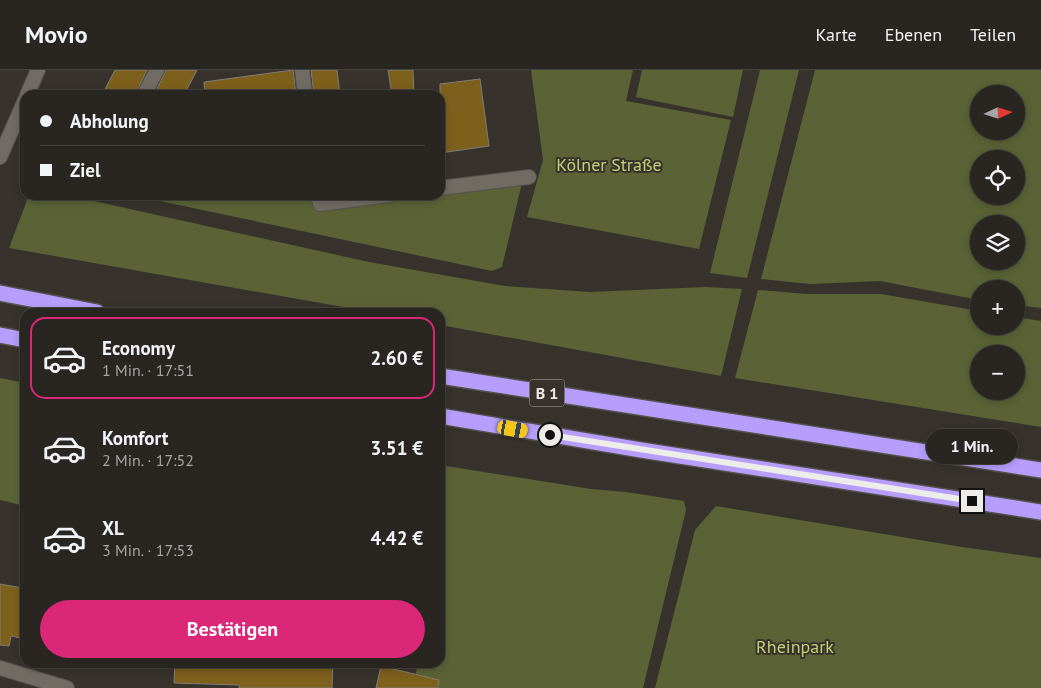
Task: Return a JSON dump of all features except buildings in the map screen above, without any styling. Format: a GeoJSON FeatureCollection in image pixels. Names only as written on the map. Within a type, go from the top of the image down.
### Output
{"type":"FeatureCollection","features":[{"type":"Feature","properties":{"kind":"highway"},"geometry":{"type":"LineString","coordinates":[[2,294],[76,308]]}},
{"type":"Feature","properties":{"kind":"highway"},"geometry":{"type":"LineString","coordinates":[[0,335],[20,339]]}},
{"type":"Feature","properties":{"kind":"highway","name":"B 1"},"geometry":{"type":"LineString","coordinates":[[445,377],[1041,470]]}},
{"type":"Feature","properties":{"kind":"highway","name":"B 1"},"geometry":{"type":"LineString","coordinates":[[445,417],[641,450],[1041,512]]}},
{"type":"Feature","properties":{"kind":"main road"},"geometry":{"type":"LineString","coordinates":[[29,90],[38,70]]}},
{"type":"Feature","properties":{"kind":"main road"},"geometry":{"type":"LineString","coordinates":[[147,90],[157,70]]}},
{"type":"Feature","properties":{"kind":"main road"},"geometry":{"type":"LineString","coordinates":[[302,70],[304,90]]}},
{"type":"Feature","properties":{"kind":"main road"},"geometry":{"type":"LineString","coordinates":[[0,157],[20,111]]}},
{"type":"Feature","properties":{"kind":"main road"},"geometry":{"type":"LineString","coordinates":[[445,187],[530,177]]}},
{"type":"Feature","properties":{"kind":"main road"},"geometry":{"type":"LineString","coordinates":[[319,200],[320,204],[350,200]]}},
{"type":"Feature","properties":{"kind":"main road"},"geometry":{"type":"LineString","coordinates":[[0,668],[67,688]]}},
{"type":"Feature","properties":{"kind":"green space","name":"Kölner Straße"},"geometry":{"type":"Polygon","coordinates":[[[531,70],[633,70],[626,101],[731,120],[699,249],[527,217],[543,160],[531,70]]]}},
{"type":"Feature","properties":{"kind":"green space","name":"Kölner Straße"},"geometry":{"type":"Polygon","coordinates":[[[642,70],[743,70],[733,117],[636,97],[642,70]]]}},
{"type":"Feature","properties":{"kind":"green space"},"geometry":{"type":"Polygon","coordinates":[[[760,70],[799,70],[747,278],[710,273],[760,70]]]}},
{"type":"Feature","properties":{"kind":"green space"},"geometry":{"type":"Polygon","coordinates":[[[815,70],[1041,70],[1041,308],[1025,306],[1025,280],[970,280],[970,298],[880,281],[810,284],[761,279],[815,70]]]}},
{"type":"Feature","properties":{"kind":"green space"},"geometry":{"type":"Polygon","coordinates":[[[525,170],[502,267],[492,271],[155,200],[445,200],[445,181],[525,170]]]}},
{"type":"Feature","properties":{"kind":"green space"},"geometry":{"type":"Polygon","coordinates":[[[27,200],[90,200],[369,262],[505,286],[590,292],[706,287],[742,289],[721,376],[445,326],[445,308],[348,308],[9,248],[27,200]]]}},
{"type":"Feature","properties":{"kind":"green space"},"geometry":{"type":"Polygon","coordinates":[[[758,290],[806,294],[881,294],[970,309],[970,335],[1025,335],[1025,318],[1041,321],[1041,427],[735,378],[758,290]]]}},
{"type":"Feature","properties":{"kind":"green space"},"geometry":{"type":"Polygon","coordinates":[[[0,378],[20,382],[20,505],[0,500],[0,378]]]}},
{"type":"Feature","properties":{"kind":"green space"},"geometry":{"type":"Polygon","coordinates":[[[445,466],[591,489],[626,492],[684,501],[686,510],[643,688],[413,688],[417,668],[445,668],[445,466]]]}},
{"type":"Feature","properties":{"kind":"green space","name":"Rheinpark"},"geometry":{"type":"Polygon","coordinates":[[[716,506],[962,547],[1041,558],[1041,688],[655,688],[695,530],[716,506]]]}},
{"type":"Feature","properties":{"kind":"route"},"geometry":{"type":"LineString","coordinates":[[550,435],[972,501]]}}]}
